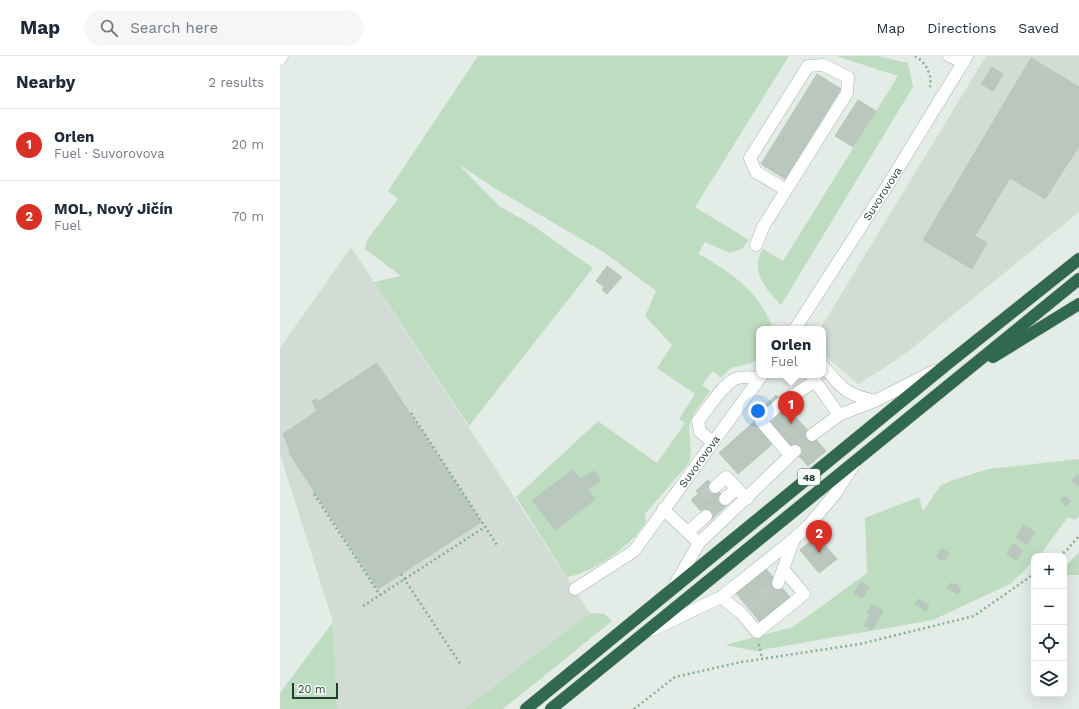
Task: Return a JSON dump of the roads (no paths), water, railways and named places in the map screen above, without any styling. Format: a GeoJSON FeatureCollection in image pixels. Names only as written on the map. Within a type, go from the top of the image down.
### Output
{"type":"FeatureCollection","features":[{"type":"Feature","properties":{"kind":"highway","name":"48"},"geometry":{"type":"LineString","coordinates":[[526,709],[1076,261]]}},
{"type":"Feature","properties":{"kind":"highway","name":"48"},"geometry":{"type":"LineString","coordinates":[[551,709],[1079,278]]}},
{"type":"Feature","properties":{"kind":"highway"},"geometry":{"type":"LineString","coordinates":[[950,384],[1079,304]]}},
{"type":"Feature","properties":{"kind":"street"},"geometry":{"type":"LineString","coordinates":[[949,56],[966,59]]}},
{"type":"Feature","properties":{"kind":"street","name":"Suvorovova"},"geometry":{"type":"LineString","coordinates":[[797,326],[966,59]]}},
{"type":"Feature","properties":{"kind":"street"},"geometry":{"type":"LineString","coordinates":[[756,245],[763,227],[847,93],[848,77],[823,65],[808,66],[750,158],[756,172],[786,190]]}},
{"type":"Feature","properties":{"kind":"street"},"geometry":{"type":"LineString","coordinates":[[812,435],[840,415],[875,401],[946,366]]}},
{"type":"Feature","properties":{"kind":"street"},"geometry":{"type":"LineString","coordinates":[[826,370],[843,390],[858,397],[875,401]]}},
{"type":"Feature","properties":{"kind":"street"},"geometry":{"type":"LineString","coordinates":[[713,442],[700,432],[698,421],[726,386],[735,379],[756,376]]}},
{"type":"Feature","properties":{"kind":"street","name":"Suvorovova"},"geometry":{"type":"LineString","coordinates":[[575,589],[634,551],[760,378]]}},
{"type":"Feature","properties":{"kind":"street"},"geometry":{"type":"LineString","coordinates":[[673,588],[699,543],[792,453],[761,421],[813,378],[840,415]]}},
{"type":"Feature","properties":{"kind":"street"},"geometry":{"type":"LineString","coordinates":[[642,634],[721,597],[794,539],[808,526],[835,494],[857,460]]}},
{"type":"Feature","properties":{"kind":"street"},"geometry":{"type":"LineString","coordinates":[[714,487],[726,476],[747,498]]}},
{"type":"Feature","properties":{"kind":"street"},"geometry":{"type":"LineString","coordinates":[[725,499],[737,488]]}},
{"type":"Feature","properties":{"kind":"street"},"geometry":{"type":"LineString","coordinates":[[663,509],[699,543]]}},
{"type":"Feature","properties":{"kind":"street"},"geometry":{"type":"LineString","coordinates":[[688,532],[706,516]]}},
{"type":"Feature","properties":{"kind":"street"},"geometry":{"type":"LineString","coordinates":[[778,583],[794,539]]}},
{"type":"Feature","properties":{"kind":"street"},"geometry":{"type":"LineString","coordinates":[[721,597],[745,611],[757,632],[804,594],[783,569]]}},
{"type":"Feature","properties":{"kind":"tunnel"},"geometry":{"type":"LineString","coordinates":[[795,451],[812,435]]}},
{"type":"Feature","properties":{"kind":"tunnel"},"geometry":{"type":"LineString","coordinates":[[703,498],[715,487]]}},
{"type":"Feature","properties":{"kind":"tunnel"},"geometry":{"type":"LineString","coordinates":[[706,516],[725,499]]}},
{"type":"Feature","properties":{"kind":"tunnel"},"geometry":{"type":"LineString","coordinates":[[748,608],[778,583]]}},
{"type":"Feature","properties":{"kind":"place","name":"Orlen"},"geometry":{"type":"Point","coordinates":[791,424]}},
{"type":"Feature","properties":{"kind":"place","name":"MOL, Nový Jičín"},"geometry":{"type":"Point","coordinates":[819,553]}}]}
